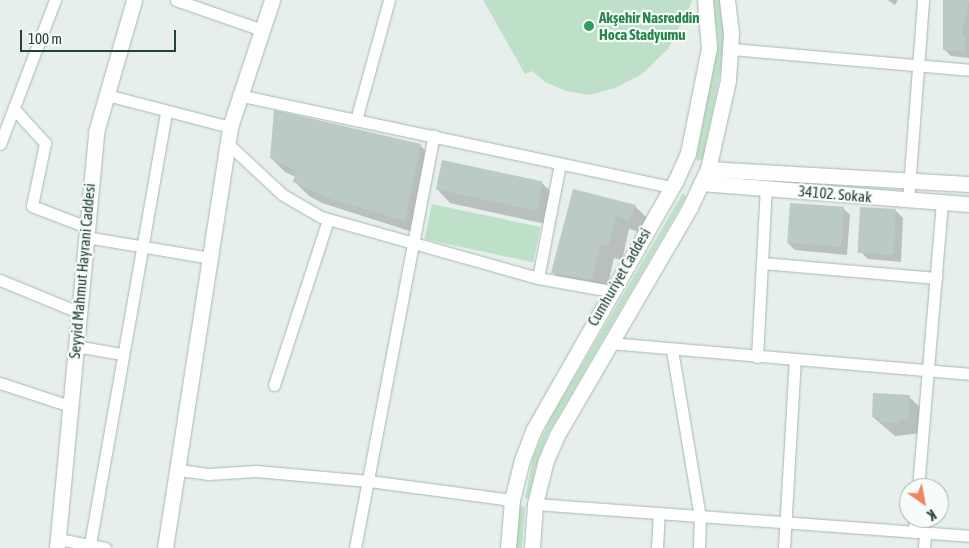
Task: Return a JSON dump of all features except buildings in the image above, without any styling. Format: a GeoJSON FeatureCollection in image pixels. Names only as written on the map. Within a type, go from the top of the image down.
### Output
{"type":"FeatureCollection","features":[{"type":"Feature","properties":{"kind":"street"},"geometry":{"type":"LineString","coordinates":[[0,144],[55,0]]}},
{"type":"Feature","properties":{"kind":"street","name":"Seyyid Mahmut Hayrani Caddesi"},"geometry":{"type":"LineString","coordinates":[[57,544],[96,132],[134,0]]}},
{"type":"Feature","properties":{"kind":"street"},"geometry":{"type":"LineString","coordinates":[[176,0],[262,30]]}},
{"type":"Feature","properties":{"kind":"street"},"geometry":{"type":"LineString","coordinates":[[168,547],[230,127],[238,96],[272,0]]}},
{"type":"Feature","properties":{"kind":"street"},"geometry":{"type":"LineString","coordinates":[[356,120],[389,0]]}},
{"type":"Feature","properties":{"kind":"street","name":"Cumhuriyet Caddesi"},"geometry":{"type":"LineString","coordinates":[[508,548],[512,500],[522,460],[534,429],[679,174],[693,133],[706,65],[709,29],[705,0]]}},
{"type":"Feature","properties":{"kind":"street","name":"Cumhuriyet Caddesi"},"geometry":{"type":"LineString","coordinates":[[532,548],[535,504],[551,448],[609,343],[690,207],[704,176],[723,102],[731,50],[727,0]]}},
{"type":"Feature","properties":{"kind":"street"},"geometry":{"type":"LineString","coordinates":[[908,200],[907,182],[923,0]]}},
{"type":"Feature","properties":{"kind":"street"},"geometry":{"type":"LineString","coordinates":[[731,50],[969,70]]}},
{"type":"Feature","properties":{"kind":"street"},"geometry":{"type":"LineString","coordinates":[[107,95],[166,112],[230,127]]}},
{"type":"Feature","properties":{"kind":"street"},"geometry":{"type":"LineString","coordinates":[[238,96],[434,135],[670,187]]}},
{"type":"Feature","properties":{"kind":"street"},"geometry":{"type":"LineString","coordinates":[[14,109],[45,143],[32,206],[87,232],[141,246],[210,258]]}},
{"type":"Feature","properties":{"kind":"street"},"geometry":{"type":"LineString","coordinates":[[90,544],[166,112]]}},
{"type":"Feature","properties":{"kind":"street"},"geometry":{"type":"LineString","coordinates":[[355,548],[369,481],[382,400],[416,244],[434,135]]}},
{"type":"Feature","properties":{"kind":"street"},"geometry":{"type":"LineString","coordinates":[[227,143],[284,195],[328,220],[538,278],[611,291]]}},
{"type":"Feature","properties":{"kind":"street"},"geometry":{"type":"LineString","coordinates":[[538,278],[560,164]]}},
{"type":"Feature","properties":{"kind":"street"},"geometry":{"type":"LineString","coordinates":[[679,174],[704,176]]}},
{"type":"Feature","properties":{"kind":"street","name":"34102. Sokak"},"geometry":{"type":"LineString","coordinates":[[704,176],[969,184]]}},
{"type":"Feature","properties":{"kind":"street","name":"34102. Sokak"},"geometry":{"type":"LineString","coordinates":[[704,176],[766,187],[969,204]]}},
{"type":"Feature","properties":{"kind":"street"},"geometry":{"type":"LineString","coordinates":[[757,357],[766,187]]}},
{"type":"Feature","properties":{"kind":"street"},"geometry":{"type":"LineString","coordinates":[[919,478],[942,203]]}},
{"type":"Feature","properties":{"kind":"street"},"geometry":{"type":"LineString","coordinates":[[274,385],[328,220]]}},
{"type":"Feature","properties":{"kind":"street"},"geometry":{"type":"LineString","coordinates":[[762,263],[936,278]]}},
{"type":"Feature","properties":{"kind":"street"},"geometry":{"type":"LineString","coordinates":[[0,280],[78,312]]}},
{"type":"Feature","properties":{"kind":"street"},"geometry":{"type":"LineString","coordinates":[[609,343],[672,350],[969,374]]}},
{"type":"Feature","properties":{"kind":"street"},"geometry":{"type":"LineString","coordinates":[[75,346],[122,354]]}},
{"type":"Feature","properties":{"kind":"street"},"geometry":{"type":"LineString","coordinates":[[672,350],[700,517],[699,548]]}},
{"type":"Feature","properties":{"kind":"street"},"geometry":{"type":"LineString","coordinates":[[784,548],[795,360]]}},
{"type":"Feature","properties":{"kind":"street"},"geometry":{"type":"LineString","coordinates":[[0,383],[70,406]]}},
{"type":"Feature","properties":{"kind":"street"},"geometry":{"type":"LineString","coordinates":[[179,470],[210,474],[256,471],[369,481],[535,504],[969,536]]}},
{"type":"Feature","properties":{"kind":"street"},"geometry":{"type":"LineString","coordinates":[[657,548],[659,514]]}},
{"type":"Feature","properties":{"kind":"street"},"geometry":{"type":"LineString","coordinates":[[918,528],[924,548]]}},
{"type":"Feature","properties":{"kind":"street"},"geometry":{"type":"LineString","coordinates":[[57,544],[90,544],[105,548]]}},
{"type":"Feature","properties":{"kind":"green space","name":"Akşehir Nasreddin Hoca Stadyumu"},"geometry":{"type":"Polygon","coordinates":[[[483,0],[691,0],[692,2],[668,49],[642,74],[615,88],[589,95],[566,91],[545,82],[532,71],[525,74],[483,0]]]}},
{"type":"Feature","properties":{"kind":"green space"},"geometry":{"type":"Polygon","coordinates":[[[713,0],[721,0],[724,20],[723,60],[703,159],[698,161],[696,158],[718,42],[713,0]]]}},
{"type":"Feature","properties":{"kind":"green space"},"geometry":{"type":"Polygon","coordinates":[[[683,193],[686,197],[547,436],[536,466],[529,498],[525,499],[533,457],[551,417],[683,193]]]}},
{"type":"Feature","properties":{"kind":"green space"},"geometry":{"type":"Polygon","coordinates":[[[432,204],[541,227],[533,262],[425,239],[432,204]]]}},
{"type":"Feature","properties":{"kind":"green space"},"geometry":{"type":"Polygon","coordinates":[[[519,506],[525,507],[522,548],[513,548],[519,506]]]}},
{"type":"Feature","properties":{"kind":"place","name":"Akşehir Nasreddin Hoca Stadyumu"},"geometry":{"type":"Point","coordinates":[589,26]}}]}
